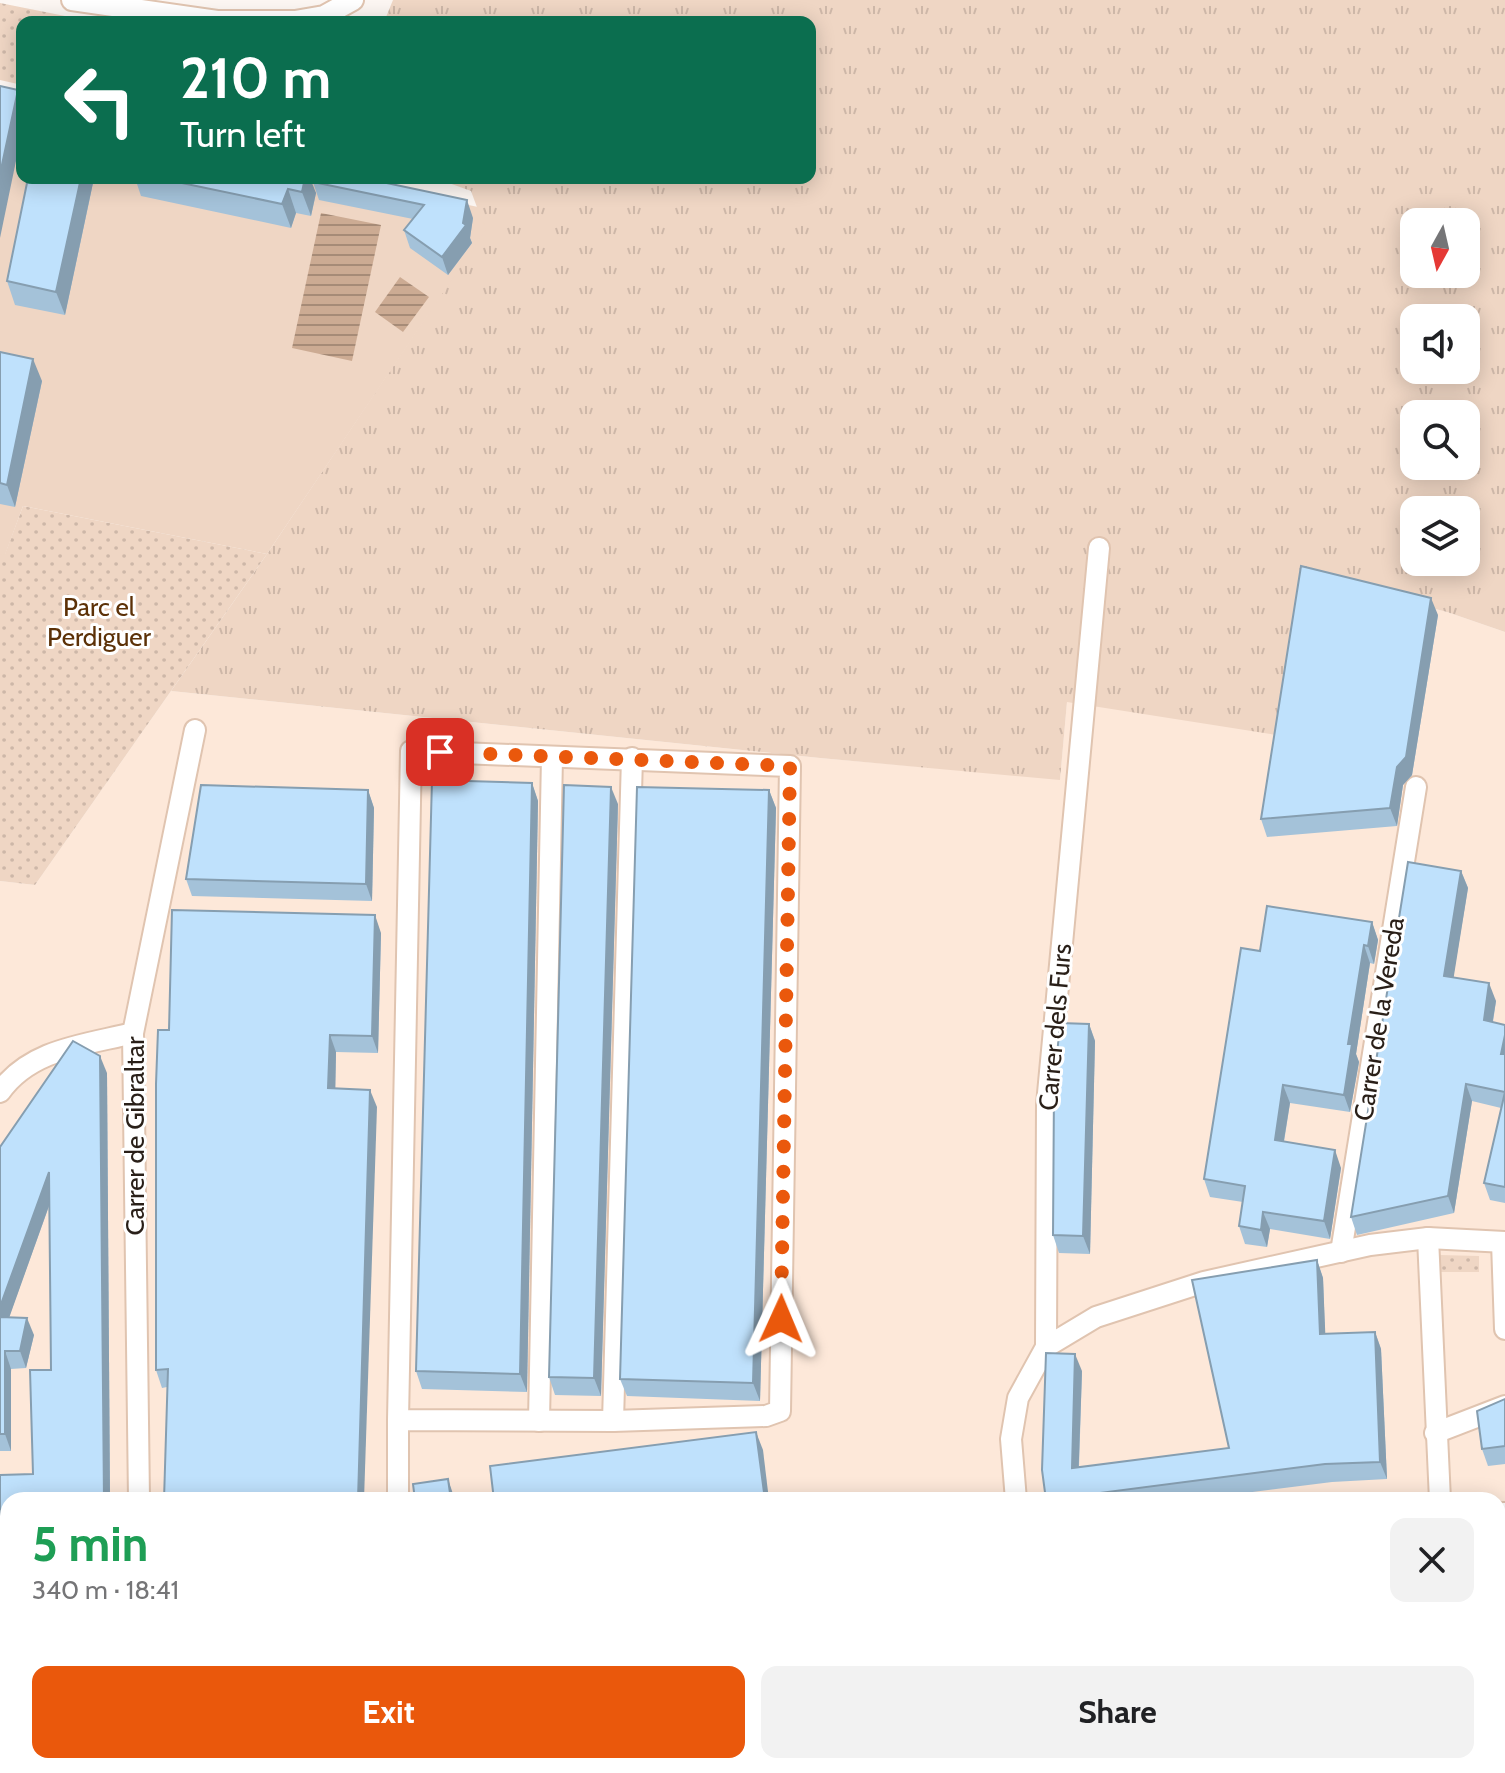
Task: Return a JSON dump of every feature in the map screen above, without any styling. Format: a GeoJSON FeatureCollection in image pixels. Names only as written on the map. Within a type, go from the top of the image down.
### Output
{"type":"FeatureCollection","features":[{"type":"Feature","properties":{"kind":"street"},"geometry":{"type":"LineString","coordinates":[[72,0],[188,16]]}},
{"type":"Feature","properties":{"kind":"street"},"geometry":{"type":"LineString","coordinates":[[324,16],[353,0]]}},
{"type":"Feature","properties":{"kind":"street","name":"Carrer dels Furs"},"geometry":{"type":"LineString","coordinates":[[1015,1492],[1011,1439],[1018,1398],[1046,1347],[1047,1104],[1099,548]]}},
{"type":"Feature","properties":{"kind":"street","name":"Carrer de Gibraltar"},"geometry":{"type":"LineString","coordinates":[[139,1492],[133,1033],[195,730]]}},
{"type":"Feature","properties":{"kind":"street"},"geometry":{"type":"LineString","coordinates":[[398,1420],[613,1421],[766,1416],[780,1411],[790,766],[411,751],[398,1420],[398,1492]]}},
{"type":"Feature","properties":{"kind":"street"},"geometry":{"type":"LineString","coordinates":[[539,1421],[552,757]]}},
{"type":"Feature","properties":{"kind":"street"},"geometry":{"type":"LineString","coordinates":[[613,1421],[632,758]]}},
{"type":"Feature","properties":{"kind":"street","name":"Carrer de la Vereda"},"geometry":{"type":"LineString","coordinates":[[1341,1252],[1416,787]]}},
{"type":"Feature","properties":{"kind":"street"},"geometry":{"type":"LineString","coordinates":[[4,1080],[40,1056],[133,1033]]}},
{"type":"Feature","properties":{"kind":"street"},"geometry":{"type":"LineString","coordinates":[[1046,1347],[1096,1317],[1190,1286],[1341,1252],[1428,1238],[1503,1242],[1505,1329]]}},
{"type":"Feature","properties":{"kind":"street"},"geometry":{"type":"LineString","coordinates":[[1428,1238],[1439,1492]]}},
{"type":"Feature","properties":{"kind":"street"},"geometry":{"type":"LineString","coordinates":[[1435,1433],[1505,1406]]}},
{"type":"Feature","properties":{"kind":"shaded area"},"geometry":{"type":"Polygon","coordinates":[[[321,213],[381,225],[352,361],[292,348],[321,213]]]}},
{"type":"Feature","properties":{"kind":"shaded area"},"geometry":{"type":"Polygon","coordinates":[[[400,277],[429,297],[403,332],[375,312],[400,277]]]}},
{"type":"Feature","properties":{"kind":"shaded area"},"geometry":{"type":"Polygon","coordinates":[[[1300,573],[1447,612],[1505,632],[1505,1492],[0,1492],[0,881],[35,885],[171,691],[820,758],[1060,779],[1067,702],[1300,573]]]}},
{"type":"Feature","properties":{"kind":"green space"},"geometry":{"type":"Polygon","coordinates":[[[393,0],[1505,0],[1505,632],[1447,612],[1301,574],[1276,735],[1067,702],[1060,780],[171,691],[485,229],[471,191],[452,184],[816,184],[816,16],[386,16],[393,0]]]}},
{"type":"Feature","properties":{"kind":"green space"},"geometry":{"type":"Polygon","coordinates":[[[0,3],[65,16],[16,16],[16,84],[0,80],[0,3]]]}},
{"type":"Feature","properties":{"kind":"green space"},"geometry":{"type":"Polygon","coordinates":[[[0,106],[16,110],[16,184],[369,184],[478,207],[486,229],[267,554],[23,506],[5,555],[0,554],[0,106]]]}},
{"type":"Feature","properties":{"kind":"green space","name":"Parc el Perdiguer"},"geometry":{"type":"Polygon","coordinates":[[[23,506],[267,554],[35,885],[0,881],[0,554],[5,554],[23,506]]]}},
{"type":"Feature","properties":{"kind":"green space"},"geometry":{"type":"Polygon","coordinates":[[[1440,1255],[1479,1256],[1479,1272],[1438,1272],[1436,1258],[1440,1255]]]}},
{"type":"Feature","properties":{"kind":"building"},"geometry":{"type":"Polygon","coordinates":[[[0,86],[16,90],[16,99],[0,174],[0,86]]]}},
{"type":"Feature","properties":{"kind":"building"},"geometry":{"type":"Polygon","coordinates":[[[27,184],[80,184],[56,292],[7,281],[27,184]]]}},
{"type":"Feature","properties":{"kind":"building"},"geometry":{"type":"Polygon","coordinates":[[[187,184],[304,184],[302,192],[288,189],[282,204],[187,184]]]}},
{"type":"Feature","properties":{"kind":"building"},"geometry":{"type":"Polygon","coordinates":[[[323,184],[391,184],[467,200],[463,223],[466,225],[442,257],[404,230],[424,205],[323,184]]]}},
{"type":"Feature","properties":{"kind":"building"},"geometry":{"type":"Polygon","coordinates":[[[0,352],[33,359],[7,485],[0,483],[0,352]]]}},
{"type":"Feature","properties":{"kind":"building"},"geometry":{"type":"Polygon","coordinates":[[[1301,566],[1431,598],[1406,757],[1397,767],[1390,808],[1261,819],[1301,566]]]}},
{"type":"Feature","properties":{"kind":"building"},"geometry":{"type":"Polygon","coordinates":[[[432,780],[532,783],[520,1374],[416,1371],[432,780]]]}},
{"type":"Feature","properties":{"kind":"building"},"geometry":{"type":"Polygon","coordinates":[[[201,785],[368,790],[366,884],[186,879],[201,785]]]}},
{"type":"Feature","properties":{"kind":"building"},"geometry":{"type":"Polygon","coordinates":[[[564,785],[611,787],[594,1378],[549,1377],[564,785]]]}},
{"type":"Feature","properties":{"kind":"building"},"geometry":{"type":"Polygon","coordinates":[[[637,787],[769,790],[753,1383],[620,1379],[637,787]]]}},
{"type":"Feature","properties":{"kind":"building"},"geometry":{"type":"Polygon","coordinates":[[[1408,862],[1461,871],[1444,976],[1489,983],[1484,1020],[1505,1025],[1501,1054],[1505,1054],[1505,1092],[1466,1084],[1448,1196],[1351,1217],[1408,862]]]}},
{"type":"Feature","properties":{"kind":"building"},"geometry":{"type":"Polygon","coordinates":[[[1267,906],[1372,922],[1368,946],[1364,945],[1348,1044],[1352,1044],[1344,1095],[1283,1085],[1275,1140],[1335,1150],[1324,1221],[1263,1212],[1261,1230],[1239,1226],[1245,1186],[1204,1179],[1241,948],[1260,951],[1267,906]]]}},
{"type":"Feature","properties":{"kind":"building"},"geometry":{"type":"Polygon","coordinates":[[[172,910],[375,915],[372,1036],[330,1035],[328,1088],[370,1090],[358,1492],[164,1492],[168,1369],[156,1370],[156,1084],[158,1030],[169,1030],[172,910]]]}},
{"type":"Feature","properties":{"kind":"building"},"geometry":{"type":"Polygon","coordinates":[[[1060,1023],[1089,1024],[1083,1236],[1053,1235],[1054,1087],[1060,1023]]]}},
{"type":"Feature","properties":{"kind":"building"},"geometry":{"type":"Polygon","coordinates":[[[73,1041],[100,1056],[104,1492],[0,1492],[0,1475],[33,1474],[30,1370],[51,1370],[49,1172],[0,1307],[0,1147],[73,1041]]]}},
{"type":"Feature","properties":{"kind":"building"},"geometry":{"type":"Polygon","coordinates":[[[1505,1092],[1505,1187],[1484,1183],[1505,1092]]]}},
{"type":"Feature","properties":{"kind":"building"},"geometry":{"type":"Polygon","coordinates":[[[1317,1260],[1320,1334],[1375,1332],[1380,1462],[1325,1464],[1108,1492],[1045,1492],[1042,1470],[1046,1353],[1075,1354],[1072,1468],[1229,1448],[1192,1280],[1317,1260]]]}},
{"type":"Feature","properties":{"kind":"building"},"geometry":{"type":"Polygon","coordinates":[[[0,1317],[27,1318],[20,1351],[5,1351],[5,1434],[0,1434],[0,1317]]]}},
{"type":"Feature","properties":{"kind":"building"},"geometry":{"type":"Polygon","coordinates":[[[1505,1399],[1505,1446],[1482,1449],[1477,1411],[1505,1399]]]}},
{"type":"Feature","properties":{"kind":"building"},"geometry":{"type":"Polygon","coordinates":[[[756,1432],[764,1492],[493,1492],[490,1466],[756,1432]]]}},
{"type":"Feature","properties":{"kind":"building"},"geometry":{"type":"Polygon","coordinates":[[[448,1479],[450,1492],[414,1492],[413,1484],[448,1479]]]}},
{"type":"Feature","properties":{"kind":"route"},"geometry":{"type":"LineString","coordinates":[[440,752],[790,766],[781,1319]]}}]}
